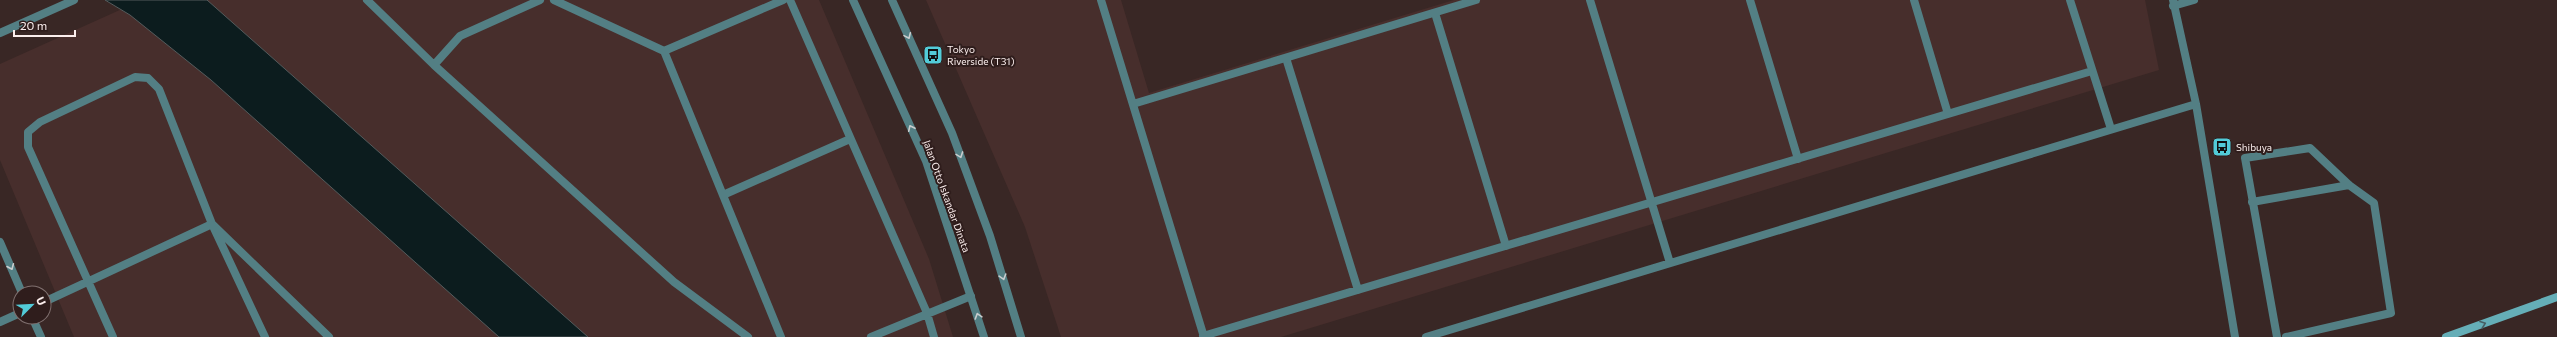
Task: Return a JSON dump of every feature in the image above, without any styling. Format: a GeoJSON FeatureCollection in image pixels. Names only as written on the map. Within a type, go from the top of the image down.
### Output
{"type":"FeatureCollection","features":[{"type":"Feature","properties":{"kind":"main road"},"geometry":{"type":"LineString","coordinates":[[2446,337],[2557,297]]}},
{"type":"Feature","properties":{"kind":"street"},"geometry":{"type":"LineString","coordinates":[[0,33],[74,0]]}},
{"type":"Feature","properties":{"kind":"street"},"geometry":{"type":"LineString","coordinates":[[367,0],[434,65],[674,282],[748,337]]}},
{"type":"Feature","properties":{"kind":"street"},"geometry":{"type":"LineString","coordinates":[[434,65],[460,36],[540,0]]}},
{"type":"Feature","properties":{"kind":"street"},"geometry":{"type":"LineString","coordinates":[[554,0],[664,52],[781,337]]}},
{"type":"Feature","properties":{"kind":"street"},"geometry":{"type":"LineString","coordinates":[[664,52],[782,0]]}},
{"type":"Feature","properties":{"kind":"street"},"geometry":{"type":"LineString","coordinates":[[790,0],[927,313],[934,337]]}},
{"type":"Feature","properties":{"kind":"street","name":"Jalan Otto Iskandar Dinata"},"geometry":{"type":"LineString","coordinates":[[853,0],[926,160],[984,337]]}},
{"type":"Feature","properties":{"kind":"street"},"geometry":{"type":"LineString","coordinates":[[892,0],[952,133],[990,236],[1021,337]]}},
{"type":"Feature","properties":{"kind":"street"},"geometry":{"type":"LineString","coordinates":[[1101,0],[1204,336],[2092,71]]}},
{"type":"Feature","properties":{"kind":"street"},"geometry":{"type":"LineString","coordinates":[[1133,104],[1476,0]]}},
{"type":"Feature","properties":{"kind":"street"},"geometry":{"type":"LineString","coordinates":[[1590,0],[1670,263]]}},
{"type":"Feature","properties":{"kind":"street"},"geometry":{"type":"LineString","coordinates":[[1750,0],[1798,159]]}},
{"type":"Feature","properties":{"kind":"street"},"geometry":{"type":"LineString","coordinates":[[1914,0],[1948,114]]}},
{"type":"Feature","properties":{"kind":"street"},"geometry":{"type":"LineString","coordinates":[[2070,0],[2111,129]]}},
{"type":"Feature","properties":{"kind":"street"},"geometry":{"type":"LineString","coordinates":[[2194,0],[2173,3],[2196,104],[2235,337]]}},
{"type":"Feature","properties":{"kind":"street"},"geometry":{"type":"LineString","coordinates":[[1435,13],[1506,246]]}},
{"type":"Feature","properties":{"kind":"street"},"geometry":{"type":"LineString","coordinates":[[1286,58],[1358,290]]}},
{"type":"Feature","properties":{"kind":"street"},"geometry":{"type":"LineString","coordinates":[[113,337],[28,147],[28,132],[40,122],[135,77],[148,78],[159,89],[212,224],[265,337]]}},
{"type":"Feature","properties":{"kind":"street"},"geometry":{"type":"LineString","coordinates":[[1426,337],[2196,104]]}},
{"type":"Feature","properties":{"kind":"street"},"geometry":{"type":"LineString","coordinates":[[723,195],[850,139]]}},
{"type":"Feature","properties":{"kind":"street"},"geometry":{"type":"LineString","coordinates":[[2277,337],[2245,158],[2310,148],[2349,185],[2374,203],[2391,313],[2286,337]]}},
{"type":"Feature","properties":{"kind":"street"},"geometry":{"type":"LineString","coordinates":[[2252,202],[2349,185]]}},
{"type":"Feature","properties":{"kind":"street"},"geometry":{"type":"LineString","coordinates":[[52,299],[212,224]]}},
{"type":"Feature","properties":{"kind":"street"},"geometry":{"type":"LineString","coordinates":[[212,224],[329,337]]}},
{"type":"Feature","properties":{"kind":"street"},"geometry":{"type":"LineString","coordinates":[[0,242],[19,285]]}},
{"type":"Feature","properties":{"kind":"street"},"geometry":{"type":"LineString","coordinates":[[871,337],[971,296]]}},
{"type":"Feature","properties":{"kind":"street"},"geometry":{"type":"LineString","coordinates":[[0,322],[12,317]]}},
{"type":"Feature","properties":{"kind":"street"},"geometry":{"type":"LineString","coordinates":[[36,325],[42,337]]}},
{"type":"Feature","properties":{"kind":"shaded area"},"geometry":{"type":"Polygon","coordinates":[[[105,0],[207,0],[588,337],[499,337],[211,80],[130,15],[105,0]]]}},
{"type":"Feature","properties":{"kind":"shaded area"},"geometry":{"type":"Polygon","coordinates":[[[142,0],[819,0],[929,259],[953,337],[74,337],[0,160],[0,64],[142,0]]]}},
{"type":"Feature","properties":{"kind":"shaded area"},"geometry":{"type":"Polygon","coordinates":[[[926,0],[1121,0],[1149,93],[1454,0],[2145,0],[2159,70],[1281,337],[1061,337],[1025,227],[926,0]]]}},
{"type":"Feature","properties":{"kind":"place","name":"Tokyo Riverside (T31)"},"geometry":{"type":"Point","coordinates":[933,55]}},
{"type":"Feature","properties":{"kind":"place","name":"Shibuya"},"geometry":{"type":"Point","coordinates":[2222,147]}}]}
